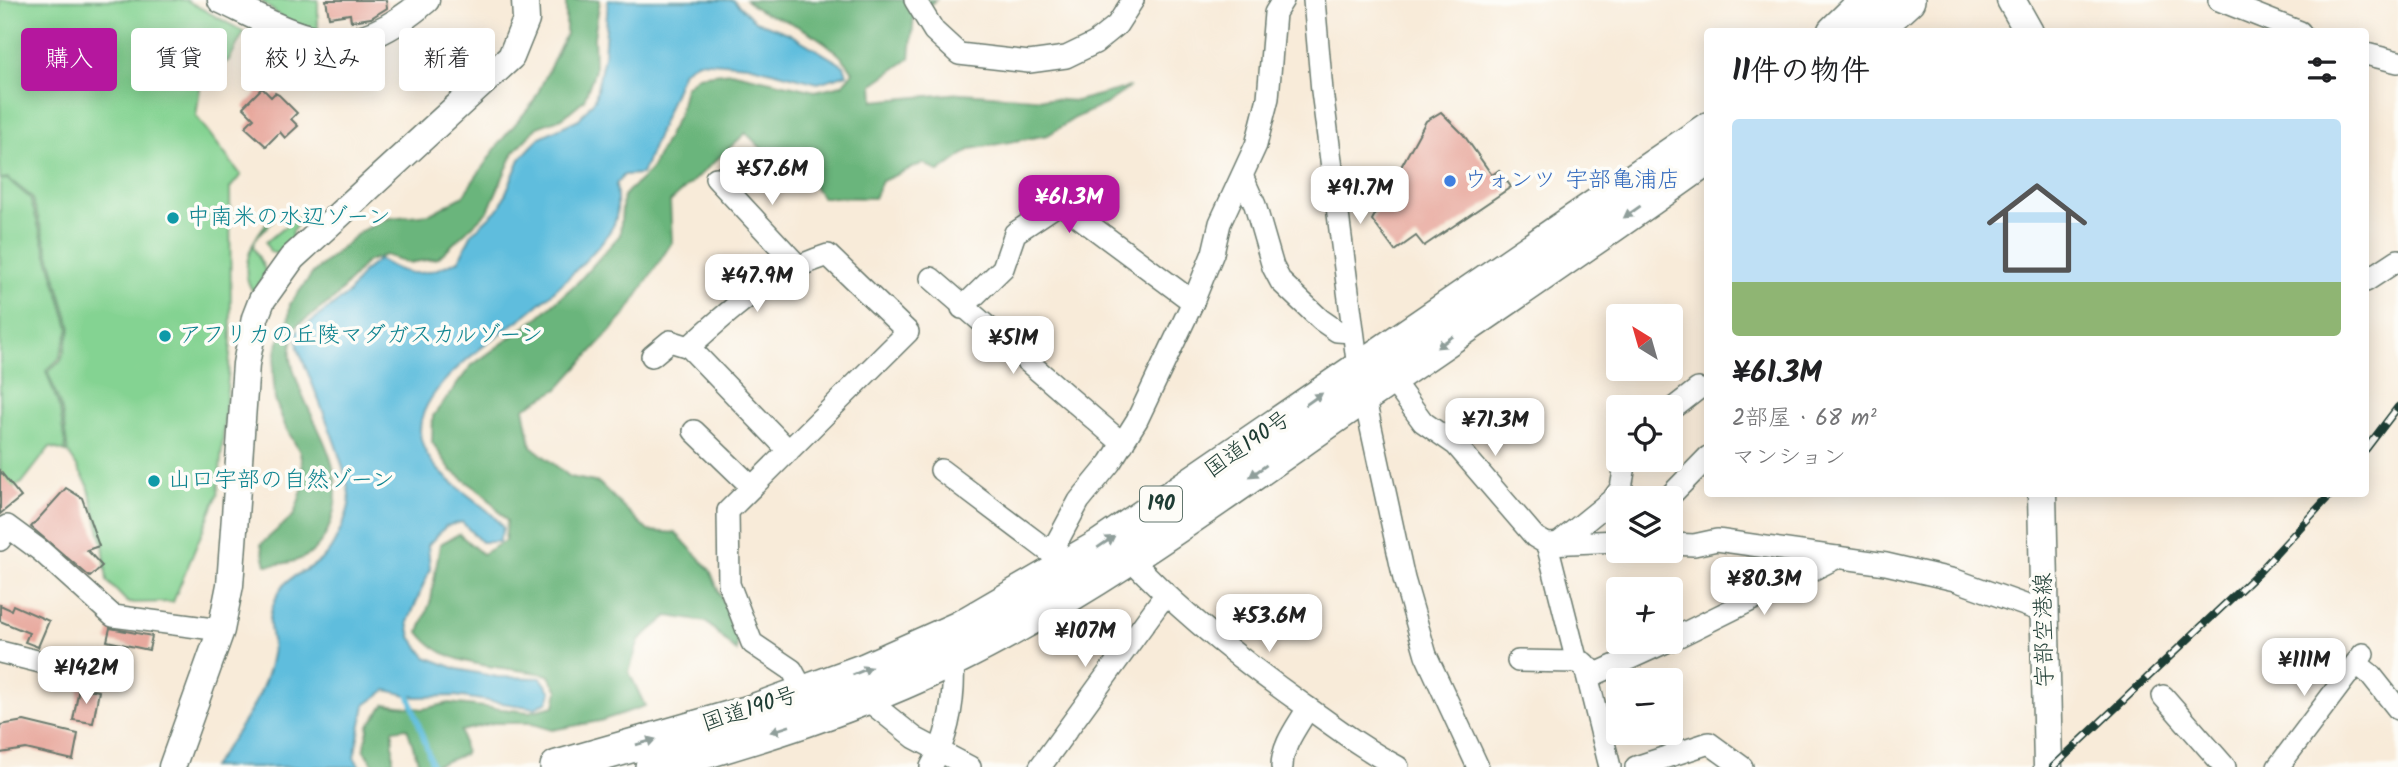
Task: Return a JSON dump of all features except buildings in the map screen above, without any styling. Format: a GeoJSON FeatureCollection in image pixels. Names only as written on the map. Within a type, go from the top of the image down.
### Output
{"type":"FeatureCollection","features":[{"type":"Feature","properties":{"kind":"highway"},"geometry":{"type":"LineString","coordinates":[[1838,28],[1867,0]]}},
{"type":"Feature","properties":{"kind":"highway"},"geometry":{"type":"LineString","coordinates":[[1877,28],[1908,0]]}},
{"type":"Feature","properties":{"kind":"highway","name":"国道190号"},"geometry":{"type":"LineString","coordinates":[[652,767],[794,725],[866,698],[953,659],[1065,598],[1129,557],[1704,132]]}},
{"type":"Feature","properties":{"kind":"highway","name":"国道190号"},"geometry":{"type":"LineString","coordinates":[[557,767],[711,724],[804,692],[865,670],[959,628],[1057,561],[1373,375],[1704,161]]}},
{"type":"Feature","properties":{"kind":"main road"},"geometry":{"type":"LineString","coordinates":[[2011,0],[2027,28]]}},
{"type":"Feature","properties":{"kind":"main road"},"geometry":{"type":"LineString","coordinates":[[2035,0],[2035,28]]}},
{"type":"Feature","properties":{"kind":"main road","name":"宇部空港線"},"geometry":{"type":"LineString","coordinates":[[2042,497],[2048,762]]}},
{"type":"Feature","properties":{"kind":"street"},"geometry":{"type":"LineString","coordinates":[[221,0],[278,27],[330,43],[377,35],[391,28],[426,0]]}},
{"type":"Feature","properties":{"kind":"street"},"geometry":{"type":"LineString","coordinates":[[172,767],[221,630],[230,585],[246,364],[262,300],[292,258],[511,58],[526,20],[525,0]]}},
{"type":"Feature","properties":{"kind":"street"},"geometry":{"type":"LineString","coordinates":[[915,0],[934,31],[959,54],[1029,62],[1066,57],[1095,43],[1117,25],[1133,0]]}},
{"type":"Feature","properties":{"kind":"street"},"geometry":{"type":"LineString","coordinates":[[941,470],[1057,561],[1079,501],[1123,444],[1193,302],[1213,253],[1220,223],[1256,145],[1268,98],[1275,13],[1283,0]]}},
{"type":"Feature","properties":{"kind":"street"},"geometry":{"type":"LineString","coordinates":[[1314,0],[1352,332],[1373,375],[1404,579],[1426,655],[1478,767]]}},
{"type":"Feature","properties":{"kind":"street"},"geometry":{"type":"LineString","coordinates":[[2220,0],[2290,28]]}},
{"type":"Feature","properties":{"kind":"street"},"geometry":{"type":"LineString","coordinates":[[2369,55],[2398,62]]}},
{"type":"Feature","properties":{"kind":"street"},"geometry":{"type":"LineString","coordinates":[[716,178],[797,265]]}},
{"type":"Feature","properties":{"kind":"street"},"geometry":{"type":"LineString","coordinates":[[1243,178],[1255,205],[1273,267],[1281,282],[1321,320],[1337,331],[1352,332]]}},
{"type":"Feature","properties":{"kind":"street"},"geometry":{"type":"LineString","coordinates":[[962,308],[1003,268],[1015,233],[1060,203],[1193,302]]}},
{"type":"Feature","properties":{"kind":"street"},"geometry":{"type":"LineString","coordinates":[[689,347],[749,293],[797,265],[828,255],[908,332],[728,511],[729,584],[752,643],[792,670],[804,692]]}},
{"type":"Feature","properties":{"kind":"street"},"geometry":{"type":"LineString","coordinates":[[2369,279],[2398,260]]}},
{"type":"Feature","properties":{"kind":"street"},"geometry":{"type":"LineString","coordinates":[[930,278],[1123,444]]}},
{"type":"Feature","properties":{"kind":"street"},"geometry":{"type":"LineString","coordinates":[[652,356],[670,341],[689,347],[789,451]]}},
{"type":"Feature","properties":{"kind":"street"},"geometry":{"type":"LineString","coordinates":[[1373,375],[1423,422],[1456,445],[1535,537],[1553,543],[1606,541]]}},
{"type":"Feature","properties":{"kind":"street"},"geometry":{"type":"LineString","coordinates":[[1683,401],[1698,389]]}},
{"type":"Feature","properties":{"kind":"street"},"geometry":{"type":"LineString","coordinates":[[694,431],[752,487]]}},
{"type":"Feature","properties":{"kind":"street"},"geometry":{"type":"LineString","coordinates":[[1680,486],[1704,461]]}},
{"type":"Feature","properties":{"kind":"street"},"geometry":{"type":"LineString","coordinates":[[1553,543],[1613,499],[1622,488],[1624,472]]}},
{"type":"Feature","properties":{"kind":"street"},"geometry":{"type":"LineString","coordinates":[[0,540],[7,526],[41,551],[113,616],[221,630]]}},
{"type":"Feature","properties":{"kind":"street"},"geometry":{"type":"LineString","coordinates":[[1683,545],[1717,540],[1886,564],[1955,580],[2044,612]]}},
{"type":"Feature","properties":{"kind":"street"},"geometry":{"type":"LineString","coordinates":[[1553,543],[1581,662],[1610,767]]}},
{"type":"Feature","properties":{"kind":"street"},"geometry":{"type":"LineString","coordinates":[[1129,557],[1165,595],[1260,673],[1373,754],[1398,767]]}},
{"type":"Feature","properties":{"kind":"street"},"geometry":{"type":"LineString","coordinates":[[1683,634],[1838,557]]}},
{"type":"Feature","properties":{"kind":"street"},"geometry":{"type":"LineString","coordinates":[[1040,767],[1165,595]]}},
{"type":"Feature","properties":{"kind":"street"},"geometry":{"type":"LineString","coordinates":[[0,652],[69,669]]}},
{"type":"Feature","properties":{"kind":"street"},"geometry":{"type":"LineString","coordinates":[[1518,661],[1581,662],[1598,673],[1640,654]]}},
{"type":"Feature","properties":{"kind":"street"},"geometry":{"type":"LineString","coordinates":[[2278,767],[2360,658],[2398,709]]}},
{"type":"Feature","properties":{"kind":"street"},"geometry":{"type":"LineString","coordinates":[[936,759],[955,693],[953,659]]}},
{"type":"Feature","properties":{"kind":"street"},"geometry":{"type":"LineString","coordinates":[[2163,696],[2225,767]]}},
{"type":"Feature","properties":{"kind":"street"},"geometry":{"type":"LineString","coordinates":[[866,698],[936,759],[970,767]]}},
{"type":"Feature","properties":{"kind":"street"},"geometry":{"type":"LineString","coordinates":[[1282,767],[1282,756],[1308,708]]}},
{"type":"Feature","properties":{"kind":"street"},"geometry":{"type":"LineString","coordinates":[[1636,767],[1709,743],[1742,767]]}},
{"type":"Feature","properties":{"kind":"green space"},"geometry":{"type":"Polygon","coordinates":[[[0,0],[186,0],[241,30],[241,38],[227,62],[227,28],[131,28],[131,91],[200,91],[196,116],[241,175],[230,188],[231,343],[218,494],[173,602],[128,603],[107,581],[103,544],[88,485],[68,452],[62,410],[48,372],[61,361],[71,328],[32,197],[8,178],[0,179],[0,0]]]}},
{"type":"Feature","properties":{"kind":"green space"},"geometry":{"type":"Polygon","coordinates":[[[260,0],[318,0],[318,28],[287,22],[260,0]]]}},
{"type":"Feature","properties":{"kind":"green space"},"geometry":{"type":"Polygon","coordinates":[[[566,0],[600,0],[594,37],[595,70],[584,100],[562,118],[537,127],[514,152],[488,211],[438,258],[409,263],[385,255],[366,262],[335,298],[295,327],[291,359],[332,464],[336,485],[335,508],[327,532],[310,554],[294,561],[266,565],[261,544],[294,515],[305,481],[300,452],[286,428],[275,400],[273,370],[278,342],[288,326],[290,304],[313,273],[361,231],[389,218],[430,214],[462,197],[500,142],[533,103],[566,34],[566,0]]]}},
{"type":"Feature","properties":{"kind":"green space"},"geometry":{"type":"Polygon","coordinates":[[[746,0],[936,0],[914,16],[910,58],[873,84],[874,101],[961,93],[1076,101],[1130,87],[1106,104],[1075,118],[1048,135],[971,149],[939,172],[923,163],[882,181],[874,198],[822,197],[791,156],[771,158],[746,133],[670,202],[672,242],[625,315],[558,389],[524,408],[531,446],[570,477],[599,483],[648,531],[676,533],[710,570],[737,635],[737,652],[706,622],[668,616],[639,640],[629,672],[645,706],[600,721],[552,730],[529,723],[493,723],[461,731],[465,754],[431,767],[420,767],[407,728],[393,730],[393,762],[375,767],[364,750],[369,725],[385,704],[423,709],[449,703],[529,712],[555,706],[558,690],[548,675],[461,660],[431,645],[419,632],[431,600],[440,544],[459,534],[482,554],[505,541],[507,521],[485,495],[451,470],[432,442],[433,416],[471,366],[535,320],[578,282],[620,235],[623,196],[650,171],[679,114],[685,87],[698,76],[731,72],[815,91],[842,85],[853,72],[841,56],[816,36],[761,11],[746,0]]]}},
{"type":"Feature","properties":{"kind":"green space"},"geometry":{"type":"Polygon","coordinates":[[[7,179],[30,198],[69,328],[59,359],[46,371],[60,410],[66,452],[50,447],[22,483],[0,495],[0,180],[7,179]]]}},
{"type":"Feature","properties":{"kind":"green space"},"geometry":{"type":"Polygon","coordinates":[[[307,209],[291,234],[295,240],[278,254],[270,252],[266,242],[307,209]]]}},
{"type":"Feature","properties":{"kind":"green space"},"geometry":{"type":"Polygon","coordinates":[[[271,218],[273,221],[256,238],[265,225],[271,218]]]}},
{"type":"Feature","properties":{"kind":"green space"},"geometry":{"type":"Polygon","coordinates":[[[254,242],[266,272],[254,293],[249,284],[247,263],[249,253],[254,242]]]}},
{"type":"Feature","properties":{"kind":"water"},"geometry":{"type":"Polygon","coordinates":[[[608,0],[733,0],[755,21],[788,33],[844,66],[847,74],[818,83],[748,65],[698,61],[683,71],[642,174],[624,175],[616,184],[616,217],[606,236],[586,260],[548,296],[476,351],[441,385],[428,403],[421,421],[421,439],[426,453],[446,477],[483,507],[503,528],[499,542],[481,542],[462,522],[446,526],[428,545],[430,569],[408,622],[411,637],[426,657],[457,669],[497,677],[541,678],[551,692],[548,701],[535,708],[455,696],[416,697],[386,690],[365,705],[354,757],[360,767],[212,767],[249,714],[269,670],[273,647],[270,619],[279,592],[291,579],[312,567],[327,554],[334,544],[349,505],[345,474],[298,348],[297,332],[348,294],[363,272],[379,259],[400,270],[418,273],[459,260],[472,233],[500,207],[520,159],[540,137],[579,119],[595,99],[604,56],[608,0]]]}},
{"type":"Feature","properties":{"kind":"waterway"},"geometry":{"type":"LineString","coordinates":[[408,692],[433,767]]}},
{"type":"Feature","properties":{"kind":"railway"},"geometry":{"type":"LineString","coordinates":[[2369,445],[2398,407]]}},
{"type":"Feature","properties":{"kind":"railway"},"geometry":{"type":"LineString","coordinates":[[2053,767],[2259,572],[2328,497]]}},
{"type":"Feature","properties":{"kind":"place","name":"ウォンツ 宇部亀浦店"},"geometry":{"type":"Point","coordinates":[1450,181]}},
{"type":"Feature","properties":{"kind":"place","name":"中南米の水辺ゾーン"},"geometry":{"type":"Point","coordinates":[173,218]}},
{"type":"Feature","properties":{"kind":"place","name":"アフリカの丘陵マダガスカルゾーン"},"geometry":{"type":"Point","coordinates":[165,336]}},
{"type":"Feature","properties":{"kind":"place","name":"山口宇部の自然ゾーン"},"geometry":{"type":"Point","coordinates":[154,481]}}]}
